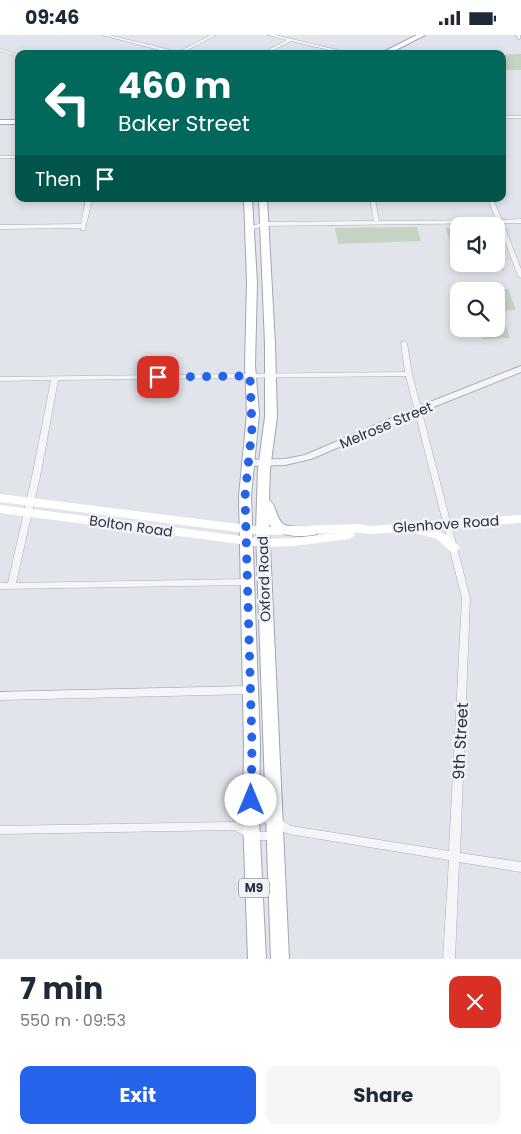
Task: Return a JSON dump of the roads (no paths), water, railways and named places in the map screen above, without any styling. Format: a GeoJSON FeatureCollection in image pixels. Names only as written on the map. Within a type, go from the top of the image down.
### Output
{"type":"FeatureCollection","features":[{"type":"Feature","properties":{"kind":"main road"},"geometry":{"type":"LineString","coordinates":[[391,50],[425,35]]}},
{"type":"Feature","properties":{"kind":"main road"},"geometry":{"type":"LineString","coordinates":[[401,50],[425,35]]}},
{"type":"Feature","properties":{"kind":"main road"},"geometry":{"type":"LineString","coordinates":[[0,123],[15,123]]}},
{"type":"Feature","properties":{"kind":"main road","name":"Oxford Road"},"geometry":{"type":"LineString","coordinates":[[248,202],[250,228],[250,376],[253,415],[247,463],[246,582],[252,745],[251,818],[257,959]]}},
{"type":"Feature","properties":{"kind":"main road","name":"Oxford Road"},"geometry":{"type":"LineString","coordinates":[[263,202],[270,344],[271,417],[265,463],[262,537],[275,819],[282,833],[280,959]]}},
{"type":"Feature","properties":{"kind":"main road"},"geometry":{"type":"LineString","coordinates":[[264,495],[271,519],[277,527],[287,530],[312,531]]}},
{"type":"Feature","properties":{"kind":"main road","name":"Bolton Road"},"geometry":{"type":"LineString","coordinates":[[0,498],[29,507],[262,537]]}},
{"type":"Feature","properties":{"kind":"main road","name":"Bolton Road"},"geometry":{"type":"LineString","coordinates":[[0,509],[29,507]]}},
{"type":"Feature","properties":{"kind":"main road","name":"Glenhove Road"},"geometry":{"type":"LineString","coordinates":[[262,537],[328,539],[370,530],[521,519]]}},
{"type":"Feature","properties":{"kind":"main road","name":"Glenhove Road"},"geometry":{"type":"LineString","coordinates":[[262,537],[312,531],[360,528],[370,530]]}},
{"type":"Feature","properties":{"kind":"main road"},"geometry":{"type":"LineString","coordinates":[[395,528],[437,534],[446,539],[454,548]]}},
{"type":"Feature","properties":{"kind":"street"},"geometry":{"type":"LineString","coordinates":[[104,35],[166,50]]}},
{"type":"Feature","properties":{"kind":"street"},"geometry":{"type":"LineString","coordinates":[[185,50],[214,35]]}},
{"type":"Feature","properties":{"kind":"street"},"geometry":{"type":"LineString","coordinates":[[270,35],[334,50]]}},
{"type":"Feature","properties":{"kind":"street"},"geometry":{"type":"LineString","coordinates":[[270,50],[290,40]]}},
{"type":"Feature","properties":{"kind":"street"},"geometry":{"type":"LineString","coordinates":[[0,58],[1,51],[15,54]]}},
{"type":"Feature","properties":{"kind":"street"},"geometry":{"type":"LineString","coordinates":[[506,117],[521,117]]}},
{"type":"Feature","properties":{"kind":"street"},"geometry":{"type":"LineString","coordinates":[[0,158],[15,158]]}},
{"type":"Feature","properties":{"kind":"street"},"geometry":{"type":"LineString","coordinates":[[0,227],[83,228],[88,202]]}},
{"type":"Feature","properties":{"kind":"street"},"geometry":{"type":"LineString","coordinates":[[373,202],[377,223]]}},
{"type":"Feature","properties":{"kind":"street"},"geometry":{"type":"LineString","coordinates":[[492,202],[498,217]]}},
{"type":"Feature","properties":{"kind":"street"},"geometry":{"type":"LineString","coordinates":[[505,221],[521,221]]}},
{"type":"Feature","properties":{"kind":"street"},"geometry":{"type":"LineString","coordinates":[[250,228],[264,224],[450,222]]}},
{"type":"Feature","properties":{"kind":"street"},"geometry":{"type":"LineString","coordinates":[[505,234],[521,276]]}},
{"type":"Feature","properties":{"kind":"street","name":"9th Street"},"geometry":{"type":"LineString","coordinates":[[404,343],[409,374],[466,598],[449,959]]}},
{"type":"Feature","properties":{"kind":"street","name":"Melrose Street"},"geometry":{"type":"LineString","coordinates":[[247,463],[291,461],[308,457],[521,369]]}},
{"type":"Feature","properties":{"kind":"street"},"geometry":{"type":"LineString","coordinates":[[0,379],[409,374]]}},
{"type":"Feature","properties":{"kind":"street"},"geometry":{"type":"LineString","coordinates":[[11,586],[55,379]]}},
{"type":"Feature","properties":{"kind":"street"},"geometry":{"type":"LineString","coordinates":[[0,586],[246,582]]}},
{"type":"Feature","properties":{"kind":"street"},"geometry":{"type":"LineString","coordinates":[[0,696],[249,690]]}},
{"type":"Feature","properties":{"kind":"street"},"geometry":{"type":"LineString","coordinates":[[0,830],[236,826],[251,818],[275,819]]}},
{"type":"Feature","properties":{"kind":"street"},"geometry":{"type":"LineString","coordinates":[[236,826],[252,836],[282,833],[521,867]]}}]}
